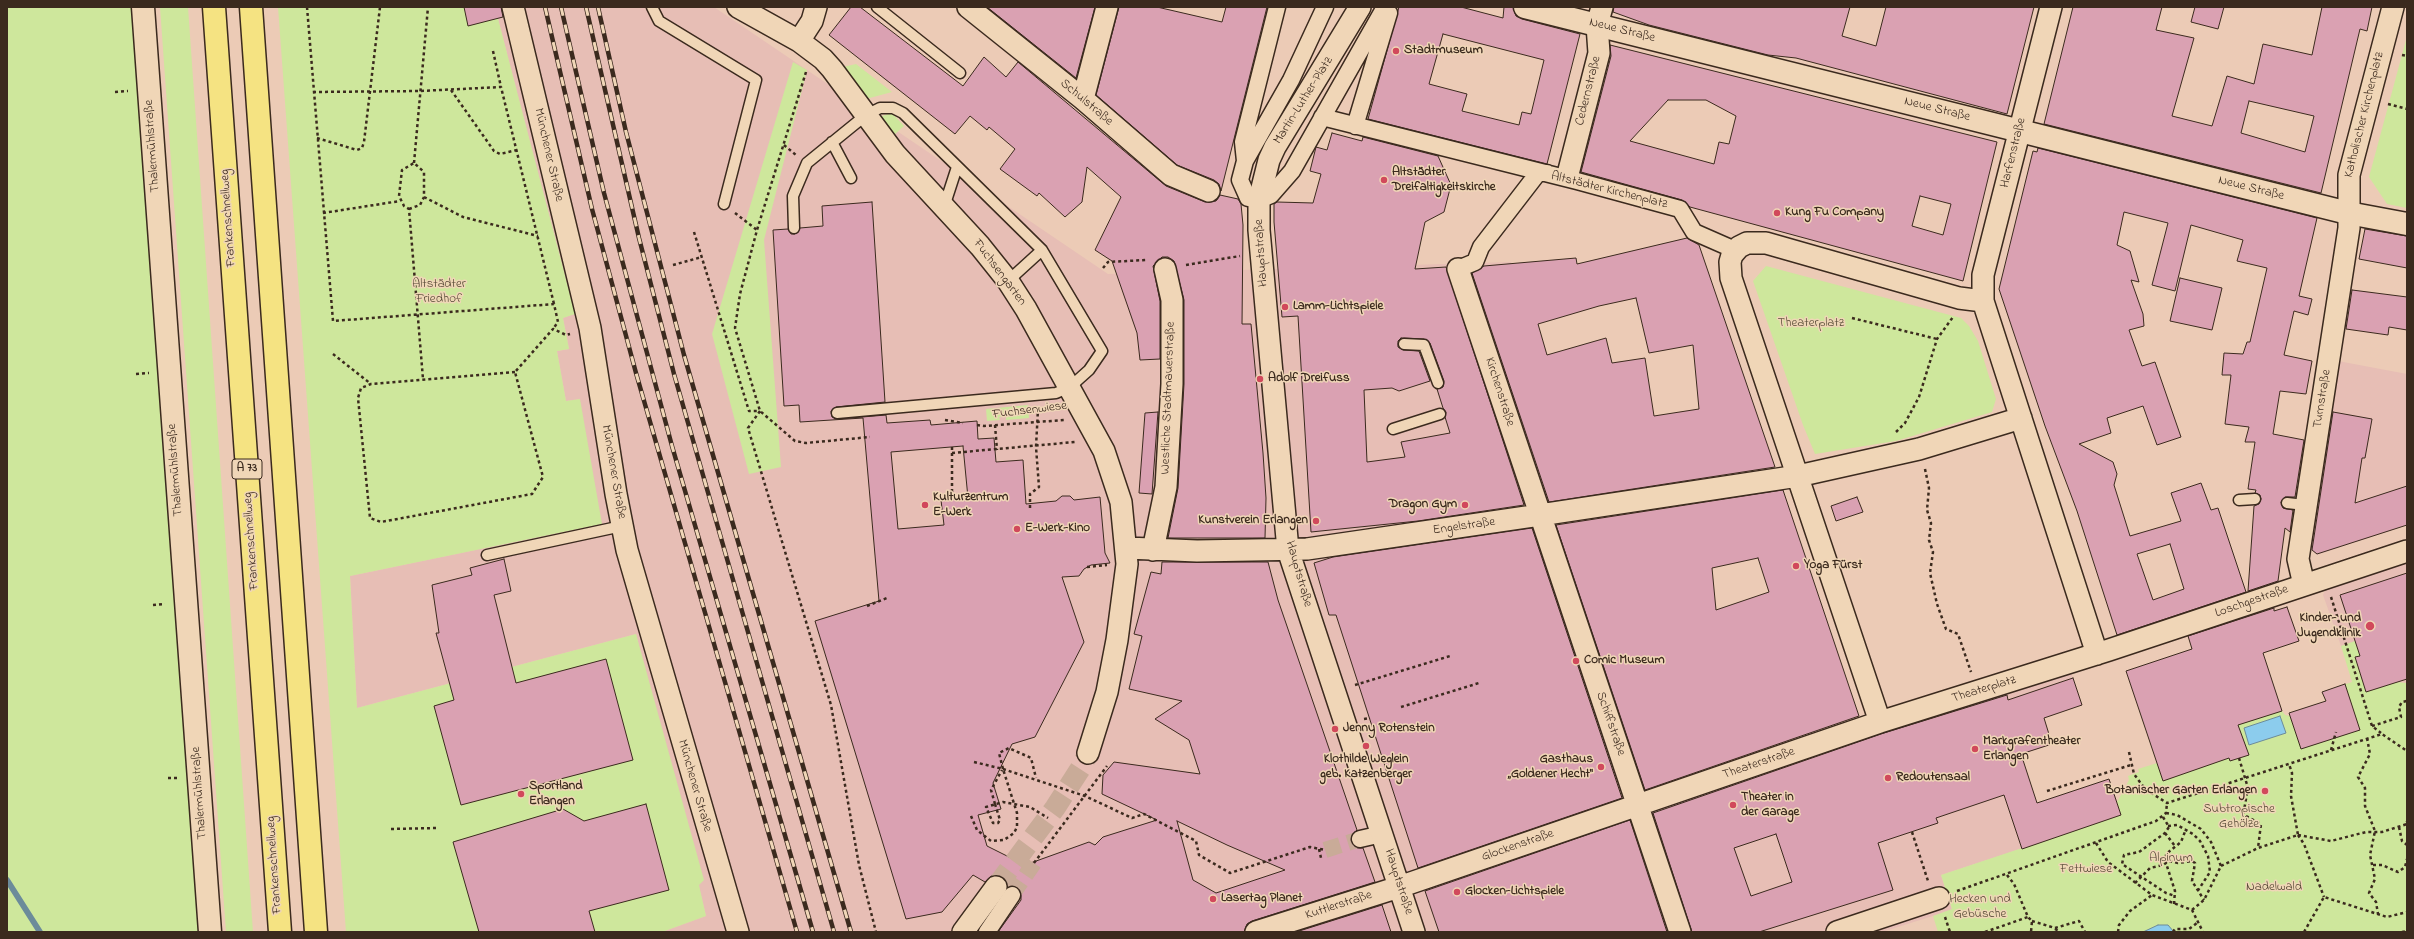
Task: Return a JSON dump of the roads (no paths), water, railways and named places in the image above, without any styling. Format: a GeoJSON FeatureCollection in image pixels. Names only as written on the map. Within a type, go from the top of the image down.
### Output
{"type":"FeatureCollection","features":[{"type":"Feature","properties":{"kind":"highway","name":"Frankenschnellweg"},"geometry":{"type":"LineString","coordinates":[[214,7],[280,932]]}},
{"type":"Feature","properties":{"kind":"highway"},"geometry":{"type":"LineString","coordinates":[[251,7],[316,932]]}},
{"type":"Feature","properties":{"kind":"main road","name":"Thalermühlstraße"},"geometry":{"type":"LineString","coordinates":[[142,7],[210,932]]}},
{"type":"Feature","properties":{"kind":"main road","name":"Neue Straße"},"geometry":{"type":"LineString","coordinates":[[1525,7],[1600,16],[2019,131],[2348,213]]}},
{"type":"Feature","properties":{"kind":"main road"},"geometry":{"type":"LineString","coordinates":[[2348,213],[2407,224]]}},
{"type":"Feature","properties":{"kind":"street","name":"Münchener Straße"},"geometry":{"type":"LineString","coordinates":[[513,7],[590,328],[627,550],[687,762],[738,932]]}},
{"type":"Feature","properties":{"kind":"street","name":"Fuchsengarten"},"geometry":{"type":"LineString","coordinates":[[738,7],[806,46],[832,69],[895,154],[980,246],[1008,281],[1070,387],[1094,432],[1117,488],[1127,548]]}},
{"type":"Feature","properties":{"kind":"street"},"geometry":{"type":"LineString","coordinates":[[806,46],[816,7]]}},
{"type":"Feature","properties":{"kind":"street","name":"Schulstraße"},"geometry":{"type":"LineString","coordinates":[[968,7],[1083,99],[1171,175],[1209,191]]}},
{"type":"Feature","properties":{"kind":"street"},"geometry":{"type":"LineString","coordinates":[[1083,99],[1107,7]]}},
{"type":"Feature","properties":{"kind":"street","name":"Martin-Luther-Platz"},"geometry":{"type":"LineString","coordinates":[[1276,7],[1243,142],[1244,161],[1240,180],[1248,198],[1260,200],[1271,195],[1292,171],[1385,7]]}},
{"type":"Feature","properties":{"kind":"street","name":"Martin-Luther-Platz"},"geometry":{"type":"LineString","coordinates":[[1244,161],[1291,80],[1325,7]]}},
{"type":"Feature","properties":{"kind":"street","name":"Martin-Luther-Platz"},"geometry":{"type":"LineString","coordinates":[[1260,200],[1269,160],[1275,147],[1360,7]]}},
{"type":"Feature","properties":{"kind":"street"},"geometry":{"type":"LineString","coordinates":[[1355,126],[1390,7]]}},
{"type":"Feature","properties":{"kind":"street","name":"Harfenstraße"},"geometry":{"type":"LineString","coordinates":[[1983,301],[1983,275],[2050,7]]}},
{"type":"Feature","properties":{"kind":"street","name":"Katholischer Kirchenplatz"},"geometry":{"type":"LineString","coordinates":[[2348,213],[2349,176],[2392,7]]}},
{"type":"Feature","properties":{"kind":"street","name":"Cedernstraße"},"geometry":{"type":"LineString","coordinates":[[1568,174],[1599,53],[1600,16]]}},
{"type":"Feature","properties":{"kind":"street","name":"Martin-Luther-Platz"},"geometry":{"type":"LineString","coordinates":[[1322,118],[1355,126]]}},
{"type":"Feature","properties":{"kind":"street","name":"Altstädter Kirchenplatz"},"geometry":{"type":"LineString","coordinates":[[1355,126],[1538,173],[1577,181],[1680,209],[1694,232],[1735,250]]}},
{"type":"Feature","properties":{"kind":"street","name":"Altstädter Kirchenplatz"},"geometry":{"type":"LineString","coordinates":[[1538,173],[1568,174]]}},
{"type":"Feature","properties":{"kind":"street","name":"Altstädter Kirchenplatz"},"geometry":{"type":"LineString","coordinates":[[1458,269],[1475,262],[1481,247],[1538,173]]}},
{"type":"Feature","properties":{"kind":"street","name":"Hauptstraße"},"geometry":{"type":"LineString","coordinates":[[1260,200],[1260,254],[1288,550],[1414,932]]}},
{"type":"Feature","properties":{"kind":"street","name":"Turnstraße"},"geometry":{"type":"LineString","coordinates":[[2304,585],[2298,558],[2296,504],[2336,318],[2349,228],[2348,213]]}},
{"type":"Feature","properties":{"kind":"street"},"geometry":{"type":"LineString","coordinates":[[1880,722],[1731,278],[1730,262],[1735,250],[1747,244],[1766,243],[1959,298],[1983,301],[2098,654]]}},
{"type":"Feature","properties":{"kind":"street","name":"Westliche Stadtmauerstraße"},"geometry":{"type":"LineString","coordinates":[[1153,550],[1166,487],[1172,384],[1172,300],[1156,267]]}},
{"type":"Feature","properties":{"kind":"street","name":"Kirchenstraße"},"geometry":{"type":"LineString","coordinates":[[1458,269],[1540,515]]}},
{"type":"Feature","properties":{"kind":"street"},"geometry":{"type":"LineString","coordinates":[[1798,476],[1919,449],[2021,418]]}},
{"type":"Feature","properties":{"kind":"street","name":"Engelstraße"},"geometry":{"type":"LineString","coordinates":[[1127,548],[1153,550],[1288,550],[1391,543],[1540,515],[1798,476]]}},
{"type":"Feature","properties":{"kind":"street","name":"Schiffstraße"},"geometry":{"type":"LineString","coordinates":[[1540,515],[1680,932]]}},
{"type":"Feature","properties":{"kind":"street"},"geometry":{"type":"LineString","coordinates":[[1088,753],[1106,692],[1117,640],[1127,571],[1127,548]]}},
{"type":"Feature","properties":{"kind":"street","name":"Loschgestraße"},"geometry":{"type":"LineString","coordinates":[[2098,654],[2407,551]]}},
{"type":"Feature","properties":{"kind":"street","name":"Theaterplatz"},"geometry":{"type":"LineString","coordinates":[[1880,722],[2098,654]]}},
{"type":"Feature","properties":{"kind":"street","name":"Theaterstraße"},"geometry":{"type":"LineString","coordinates":[[1638,806],[1880,722]]}},
{"type":"Feature","properties":{"kind":"street","name":"Glockenstraße"},"geometry":{"type":"LineString","coordinates":[[1399,886],[1638,806]]}},
{"type":"Feature","properties":{"kind":"street"},"geometry":{"type":"LineString","coordinates":[[1360,839],[1382,834]]}},
{"type":"Feature","properties":{"kind":"street","name":"Kuttlerstraße"},"geometry":{"type":"LineString","coordinates":[[1256,932],[1399,886]]}},
{"type":"Feature","properties":{"kind":"street"},"geometry":{"type":"LineString","coordinates":[[963,932],[1004,891]]}},
{"type":"Feature","properties":{"kind":"street"},"geometry":{"type":"LineString","coordinates":[[987,932],[1004,891]]}},
{"type":"Feature","properties":{"kind":"street"},"geometry":{"type":"LineString","coordinates":[[1837,932],[1937,899]]}},
{"type":"Feature","properties":{"kind":"lane"},"geometry":{"type":"LineString","coordinates":[[652,7],[659,21],[756,80],[724,204]]}},
{"type":"Feature","properties":{"kind":"lane"},"geometry":{"type":"LineString","coordinates":[[878,7],[960,73]]}},
{"type":"Feature","properties":{"kind":"lane"},"geometry":{"type":"LineString","coordinates":[[794,228],[793,196],[798,181],[807,163],[866,115],[880,108],[893,108],[898,110],[958,167],[1042,250],[1102,351],[1089,370],[1070,387],[1056,393],[837,413]]}},
{"type":"Feature","properties":{"kind":"lane"},"geometry":{"type":"LineString","coordinates":[[832,142],[851,178]]}},
{"type":"Feature","properties":{"kind":"lane"},"geometry":{"type":"LineString","coordinates":[[944,207],[958,167]]}},
{"type":"Feature","properties":{"kind":"lane"},"geometry":{"type":"LineString","coordinates":[[1008,281],[1042,250]]}},
{"type":"Feature","properties":{"kind":"lane"},"geometry":{"type":"LineString","coordinates":[[1404,344],[1424,345],[1438,383]]}},
{"type":"Feature","properties":{"kind":"lane"},"geometry":{"type":"LineString","coordinates":[[1394,429],[1440,414]]}},
{"type":"Feature","properties":{"kind":"lane"},"geometry":{"type":"LineString","coordinates":[[2239,500],[2255,499]]}},
{"type":"Feature","properties":{"kind":"lane"},"geometry":{"type":"LineString","coordinates":[[487,554],[622,526]]}},
{"type":"Feature","properties":{"kind":"water"},"geometry":{"type":"Polygon","coordinates":[[[2280,716],[2286,733],[2249,745],[2244,728],[2280,716]]]}},
{"type":"Feature","properties":{"kind":"water"},"geometry":{"type":"Polygon","coordinates":[[[2158,925],[2168,925],[2174,932],[2143,932],[2158,925]]]}},
{"type":"Feature","properties":{"kind":"waterway"},"geometry":{"type":"LineString","coordinates":[[7,880],[40,932]]}},
{"type":"Feature","properties":{"kind":"tunnel"},"geometry":{"type":"LineString","coordinates":[[996,887],[1055,808],[1082,766],[1088,753]]}},
{"type":"Feature","properties":{"kind":"tunnel"},"geometry":{"type":"LineString","coordinates":[[1325,850],[1360,839]]}},
{"type":"Feature","properties":{"kind":"tunnel"},"geometry":{"type":"LineString","coordinates":[[1012,895],[1034,863]]}},
{"type":"Feature","properties":{"kind":"railway"},"geometry":{"type":"LineString","coordinates":[[545,7],[592,209],[636,373],[797,932]]}},
{"type":"Feature","properties":{"kind":"railway"},"geometry":{"type":"LineString","coordinates":[[561,7],[604,193],[672,446],[813,932]]}},
{"type":"Feature","properties":{"kind":"railway"},"geometry":{"type":"LineString","coordinates":[[586,7],[639,238],[674,374],[834,932]]}},
{"type":"Feature","properties":{"kind":"railway"},"geometry":{"type":"LineString","coordinates":[[598,7],[626,132],[684,355],[851,932]]}},
{"type":"Feature","properties":{"kind":"place","name":"Stadtmuseum"},"geometry":{"type":"Point","coordinates":[1396,51]}},
{"type":"Feature","properties":{"kind":"place","name":"Altstädter Dreifaltigkeitskirche"},"geometry":{"type":"Point","coordinates":[1384,180]}},
{"type":"Feature","properties":{"kind":"place","name":"Kung Fu Company"},"geometry":{"type":"Point","coordinates":[1777,213]}},
{"type":"Feature","properties":{"kind":"place","name":"Lamm-Lichtspiele"},"geometry":{"type":"Point","coordinates":[1285,307]}},
{"type":"Feature","properties":{"kind":"place","name":"Adolf Dreifuss"},"geometry":{"type":"Point","coordinates":[1260,379]}},
{"type":"Feature","properties":{"kind":"place","name":"Kulturzentrum E-Werk"},"geometry":{"type":"Point","coordinates":[925,505]}},
{"type":"Feature","properties":{"kind":"place","name":"Dragon Gym"},"geometry":{"type":"Point","coordinates":[1465,505]}},
{"type":"Feature","properties":{"kind":"place","name":"Kunstverein Erlangen"},"geometry":{"type":"Point","coordinates":[1316,521]}},
{"type":"Feature","properties":{"kind":"place","name":"E-Werk-Kino"},"geometry":{"type":"Point","coordinates":[1017,529]}},
{"type":"Feature","properties":{"kind":"place","name":"Yoga Fürst"},"geometry":{"type":"Point","coordinates":[1796,566]}},
{"type":"Feature","properties":{"kind":"place","name":"Kinder- und Jugendklinik"},"geometry":{"type":"Point","coordinates":[2370,626]}},
{"type":"Feature","properties":{"kind":"place","name":"Comic Museum"},"geometry":{"type":"Point","coordinates":[1576,661]}},
{"type":"Feature","properties":{"kind":"place","name":"Jenny Rotenstein"},"geometry":{"type":"Point","coordinates":[1335,729]}},
{"type":"Feature","properties":{"kind":"place","name":"Klothilde Weglein geb. Katzenberger"},"geometry":{"type":"Point","coordinates":[1366,746]}},
{"type":"Feature","properties":{"kind":"place","name":"Markgrafentheater Erlangen"},"geometry":{"type":"Point","coordinates":[1975,749]}},
{"type":"Feature","properties":{"kind":"place","name":"Gasthaus „Goldener Hecht“"},"geometry":{"type":"Point","coordinates":[1601,767]}},
{"type":"Feature","properties":{"kind":"place","name":"Redoutensaal"},"geometry":{"type":"Point","coordinates":[1888,778]}},
{"type":"Feature","properties":{"kind":"place","name":"Botanischer Garten Erlangen"},"geometry":{"type":"Point","coordinates":[2265,791]}},
{"type":"Feature","properties":{"kind":"place","name":"Sportland Erlangen"},"geometry":{"type":"Point","coordinates":[521,794]}},
{"type":"Feature","properties":{"kind":"place","name":"Theater in der Garage"},"geometry":{"type":"Point","coordinates":[1733,805]}},
{"type":"Feature","properties":{"kind":"place","name":"Glocken-Lichtspiele"},"geometry":{"type":"Point","coordinates":[1457,892]}},
{"type":"Feature","properties":{"kind":"place","name":"Lasertag Planet"},"geometry":{"type":"Point","coordinates":[1213,899]}},
{"type":"Feature","properties":{"kind":"park label","name":"Altstädter Friedhof"},"geometry":{"type":"Point","coordinates":[439,292]}},
{"type":"Feature","properties":{"kind":"park label","name":"Subtropische Gehölze"},"geometry":{"type":"Point","coordinates":[2239,818]}},
{"type":"Feature","properties":{"kind":"park label","name":"Alpinum"},"geometry":{"type":"Point","coordinates":[2171,859]}},
{"type":"Feature","properties":{"kind":"park label","name":"Fettwiese"},"geometry":{"type":"Point","coordinates":[2086,870]}},
{"type":"Feature","properties":{"kind":"park label","name":"Nadelwald"},"geometry":{"type":"Point","coordinates":[2274,888]}},
{"type":"Feature","properties":{"kind":"park label","name":"Hecken und Gebüsche"},"geometry":{"type":"Point","coordinates":[1980,908]}}]}
